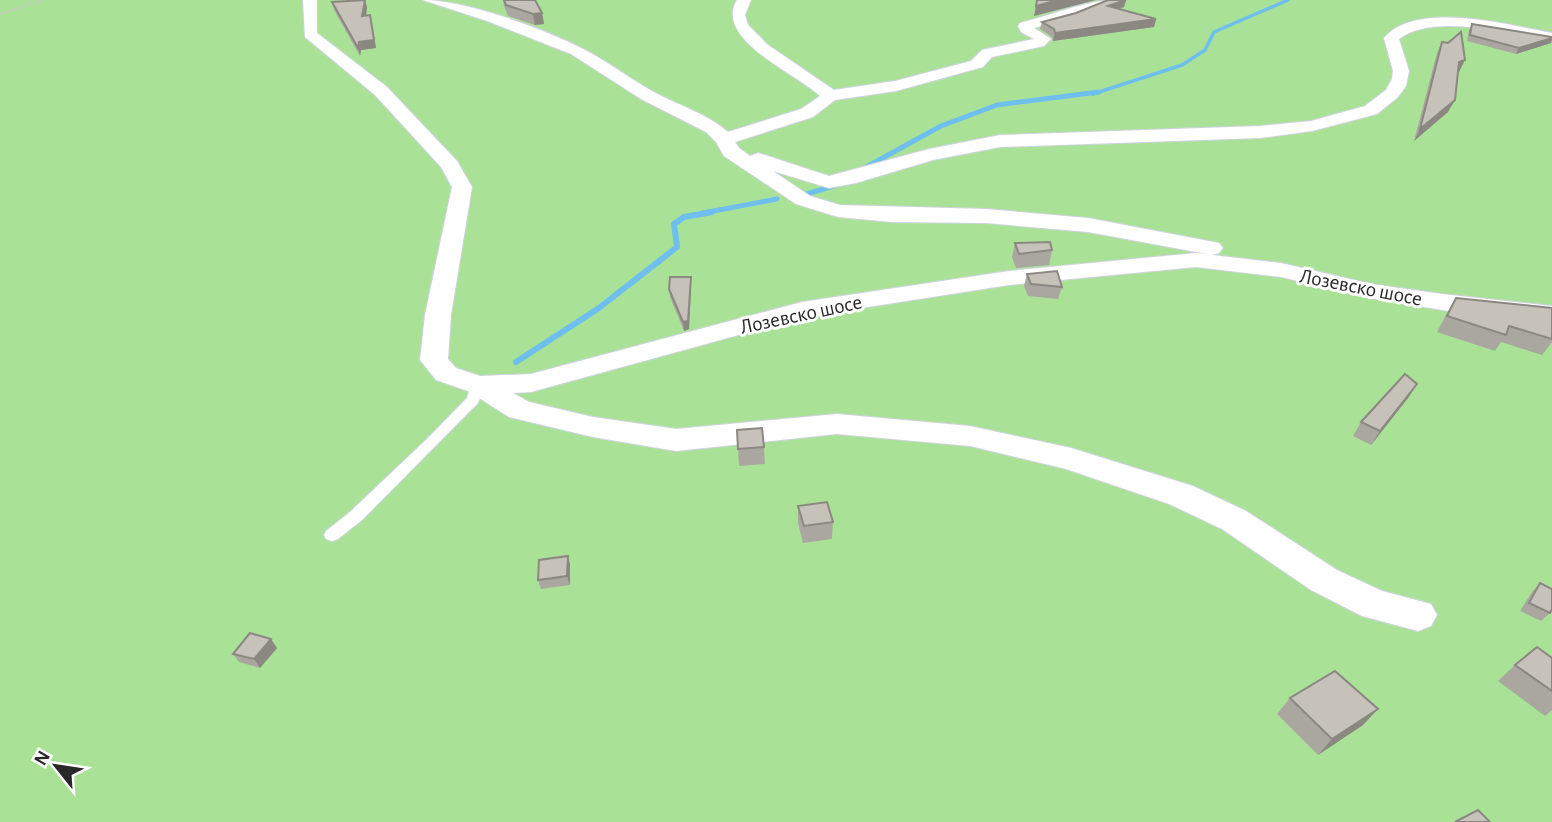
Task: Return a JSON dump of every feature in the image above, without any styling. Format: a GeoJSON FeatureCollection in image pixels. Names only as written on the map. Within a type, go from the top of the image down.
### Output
{"type":"FeatureCollection","features":[{"type":"Feature","properties":{"kind":"street","name":"Лозевско шосе"},"geometry":{"type":"LineString","coordinates":[[310,0],[310,34],[381,91],[450,165],[462,187],[438,315],[434,360],[446,374],[478,384],[531,383],[802,310],[925,289],[1082,269],[1196,260],[1281,270],[1442,302],[1552,314]]}},
{"type":"Feature","properties":{"kind":"street"},"geometry":{"type":"LineString","coordinates":[[430,0],[493,9],[576,51],[647,95],[712,128],[727,145],[803,201],[838,211],[892,215],[986,216],[1088,225],[1211,248],[1281,270]]}},
{"type":"Feature","properties":{"kind":"street"},"geometry":{"type":"LineString","coordinates":[[744,0],[737,12],[739,22],[776,59],[824,88],[830,96]]}},
{"type":"Feature","properties":{"kind":"street"},"geometry":{"type":"LineString","coordinates":[[727,145],[807,113],[830,96],[896,86],[977,64],[987,53],[1039,43],[1044,39],[1025,26],[1069,15],[1109,0]]}},
{"type":"Feature","properties":{"kind":"street"},"geometry":{"type":"LineString","coordinates":[[727,145],[829,182],[849,179],[966,146],[1000,141],[1240,134],[1293,129],[1371,110],[1382,103],[1398,86],[1402,76],[1402,66],[1391,38],[1411,26],[1449,23],[1552,37]]}},
{"type":"Feature","properties":{"kind":"street"},"geometry":{"type":"LineString","coordinates":[[478,384],[520,411],[593,427],[676,440],[837,424],[970,436],[1071,459],[1181,495],[1234,520],[1324,580],[1375,605],[1418,615]]}},
{"type":"Feature","properties":{"kind":"lane"},"geometry":{"type":"LineString","coordinates":[[332,535],[356,516],[433,442],[473,400],[478,384]]}},
{"type":"Feature","properties":{"kind":"path"},"geometry":{"type":"LineString","coordinates":[[0,14],[43,0]]}},
{"type":"Feature","properties":{"kind":"green space"},"geometry":{"type":"Polygon","coordinates":[[[0,0],[1552,0],[1552,822],[0,822],[0,0]]]}},
{"type":"Feature","properties":{"kind":"building"},"geometry":{"type":"Polygon","coordinates":[[[365,0],[362,16],[370,15],[374,40],[359,42],[358,48],[332,2],[365,0]]]}},
{"type":"Feature","properties":{"kind":"building"},"geometry":{"type":"Polygon","coordinates":[[[504,0],[535,0],[542,13],[533,14],[506,5],[504,0]]]}},
{"type":"Feature","properties":{"kind":"building"},"geometry":{"type":"Polygon","coordinates":[[[1037,0],[1058,0],[1036,6],[1037,0]]]}},
{"type":"Feature","properties":{"kind":"building"},"geometry":{"type":"Polygon","coordinates":[[[1108,0],[1126,0],[1108,6],[1156,19],[1055,33],[1054,29],[1042,22],[1076,13],[1108,0]]]}},
{"type":"Feature","properties":{"kind":"building"},"geometry":{"type":"Polygon","coordinates":[[[1472,24],[1552,38],[1519,48],[1470,35],[1472,24]]]}},
{"type":"Feature","properties":{"kind":"building"},"geometry":{"type":"Polygon","coordinates":[[[1461,32],[1465,60],[1459,62],[1455,100],[1420,129],[1442,42],[1448,43],[1461,32]]]}},
{"type":"Feature","properties":{"kind":"building"},"geometry":{"type":"Polygon","coordinates":[[[1050,242],[1052,250],[1019,254],[1015,243],[1050,242]]]}},
{"type":"Feature","properties":{"kind":"building"},"geometry":{"type":"Polygon","coordinates":[[[1057,271],[1062,287],[1031,284],[1027,274],[1057,271]]]}},
{"type":"Feature","properties":{"kind":"building"},"geometry":{"type":"Polygon","coordinates":[[[670,277],[691,277],[688,321],[683,322],[669,289],[670,277]]]}},
{"type":"Feature","properties":{"kind":"building"},"geometry":{"type":"Polygon","coordinates":[[[1456,298],[1552,308],[1552,339],[1509,326],[1506,335],[1447,316],[1456,298]]]}},
{"type":"Feature","properties":{"kind":"building"},"geometry":{"type":"Polygon","coordinates":[[[1405,374],[1417,384],[1380,431],[1361,422],[1405,374]]]}},
{"type":"Feature","properties":{"kind":"building"},"geometry":{"type":"Polygon","coordinates":[[[762,428],[764,447],[738,449],[737,430],[762,428]]]}},
{"type":"Feature","properties":{"kind":"building"},"geometry":{"type":"Polygon","coordinates":[[[827,502],[833,522],[804,526],[798,506],[827,502]]]}},
{"type":"Feature","properties":{"kind":"building"},"geometry":{"type":"Polygon","coordinates":[[[568,556],[567,576],[538,580],[539,560],[568,556]]]}},
{"type":"Feature","properties":{"kind":"building"},"geometry":{"type":"Polygon","coordinates":[[[1540,583],[1552,589],[1550,613],[1529,603],[1540,583]]]}},
{"type":"Feature","properties":{"kind":"building"},"geometry":{"type":"Polygon","coordinates":[[[250,633],[271,639],[254,659],[233,654],[250,633]]]}},
{"type":"Feature","properties":{"kind":"building"},"geometry":{"type":"Polygon","coordinates":[[[1537,647],[1552,658],[1552,691],[1515,665],[1537,647]]]}},
{"type":"Feature","properties":{"kind":"building"},"geometry":{"type":"Polygon","coordinates":[[[1335,671],[1378,709],[1332,739],[1290,698],[1335,671]]]}},
{"type":"Feature","properties":{"kind":"building"},"geometry":{"type":"Polygon","coordinates":[[[1478,810],[1490,822],[1455,822],[1478,810]]]}},
{"type":"Feature","properties":{"kind":"waterway"},"geometry":{"type":"LineString","coordinates":[[1093,94],[1182,65],[1205,50],[1214,32],[1288,0]]}},
{"type":"Feature","properties":{"kind":"waterway"},"geometry":{"type":"LineString","coordinates":[[857,172],[941,126],[997,105],[1099,92]]}},
{"type":"Feature","properties":{"kind":"waterway"},"geometry":{"type":"LineString","coordinates":[[803,195],[837,185]]}},
{"type":"Feature","properties":{"kind":"waterway"},"geometry":{"type":"LineString","coordinates":[[703,213],[777,199]]}},
{"type":"Feature","properties":{"kind":"waterway"},"geometry":{"type":"LineString","coordinates":[[516,362],[599,308],[677,247],[674,224],[684,217],[712,212]]}}]}
